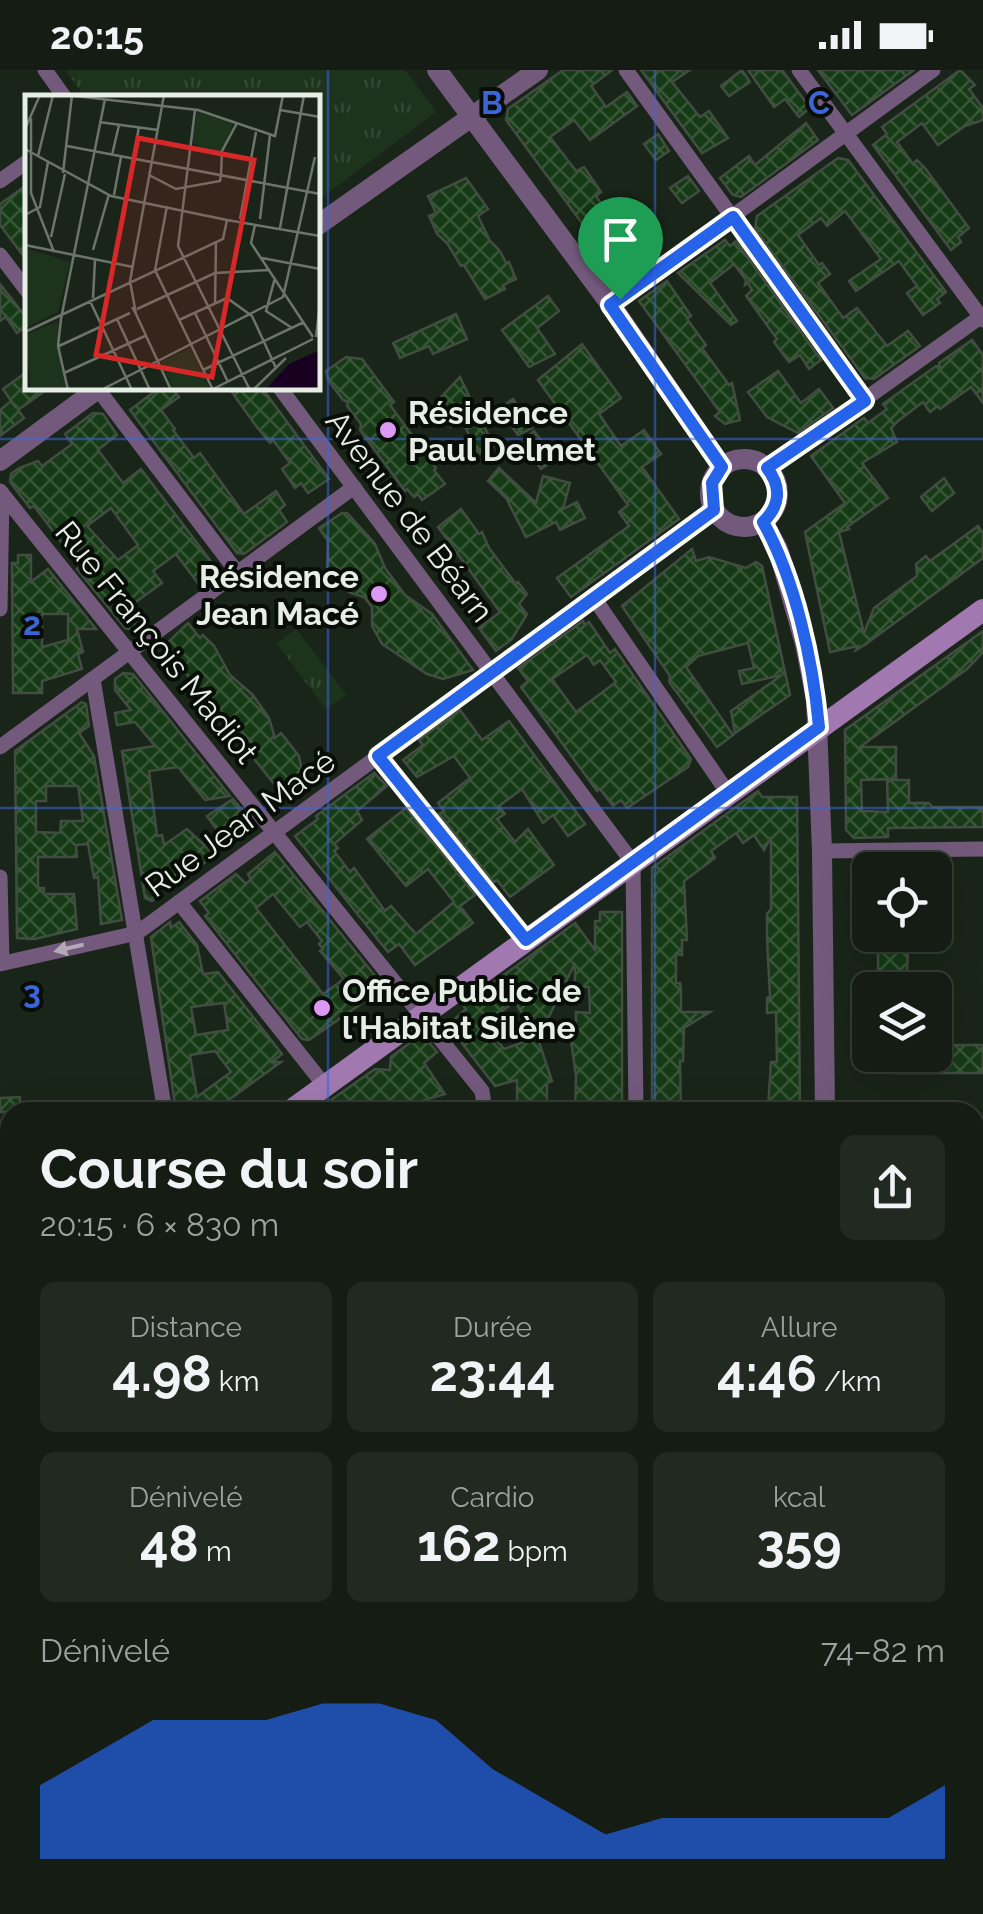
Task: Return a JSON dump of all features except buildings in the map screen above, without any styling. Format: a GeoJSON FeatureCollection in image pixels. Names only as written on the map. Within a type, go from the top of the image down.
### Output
{"type":"FeatureCollection","features":[{"type":"Feature","properties":{"kind":"main road"},"geometry":{"type":"LineString","coordinates":[[302,1102],[983,610]]}},
{"type":"Feature","properties":{"kind":"street"},"geometry":{"type":"LineString","coordinates":[[45,70],[63,95]]}},
{"type":"Feature","properties":{"kind":"street"},"geometry":{"type":"LineString","coordinates":[[436,70],[610,305],[722,467]]}},
{"type":"Feature","properties":{"kind":"street"},"geometry":{"type":"LineString","coordinates":[[320,224],[538,70]]}},
{"type":"Feature","properties":{"kind":"street"},"geometry":{"type":"LineString","coordinates":[[626,70],[865,401]]}},
{"type":"Feature","properties":{"kind":"street"},"geometry":{"type":"LineString","coordinates":[[767,468],[982,317],[799,70]]}},
{"type":"Feature","properties":{"kind":"street"},"geometry":{"type":"LineString","coordinates":[[610,305],[932,70]]}},
{"type":"Feature","properties":{"kind":"street"},"geometry":{"type":"LineString","coordinates":[[0,182],[25,164]]}},
{"type":"Feature","properties":{"kind":"street"},"geometry":{"type":"LineString","coordinates":[[0,254],[25,288]]}},
{"type":"Feature","properties":{"kind":"street"},"geometry":{"type":"LineString","coordinates":[[0,460],[95,390]]}},
{"type":"Feature","properties":{"kind":"street"},"geometry":{"type":"LineString","coordinates":[[100,390],[237,572]]}},
{"type":"Feature","properties":{"kind":"street","name":"Avenue de Béarn"},"geometry":{"type":"LineString","coordinates":[[281,390],[633,863]]}},
{"type":"Feature","properties":{"kind":"street"},"geometry":{"type":"LineString","coordinates":[[750,460],[767,468],[778,496],[776,506],[763,522],[741,527],[730,524],[714,510],[712,483],[722,467],[750,460]]}},
{"type":"Feature","properties":{"kind":"street"},"geometry":{"type":"LineString","coordinates":[[0,747],[354,487]]}},
{"type":"Feature","properties":{"kind":"street"},"geometry":{"type":"LineString","coordinates":[[0,609],[1,492]]}},
{"type":"Feature","properties":{"kind":"street","name":"Rue François Madiot"},"geometry":{"type":"LineString","coordinates":[[1,492],[482,1091],[484,1102]]}},
{"type":"Feature","properties":{"kind":"street","name":"Rue Jean Macé"},"geometry":{"type":"LineString","coordinates":[[138,933],[714,510]]}},
{"type":"Feature","properties":{"kind":"street"},"geometry":{"type":"LineString","coordinates":[[763,522],[778,549],[806,644],[819,727],[825,1102]]}},
{"type":"Feature","properties":{"kind":"street"},"geometry":{"type":"LineString","coordinates":[[594,598],[728,793]]}},
{"type":"Feature","properties":{"kind":"street"},"geometry":{"type":"LineString","coordinates":[[93,679],[163,1102]]}},
{"type":"Feature","properties":{"kind":"street"},"geometry":{"type":"LineString","coordinates":[[378,756],[526,940]]}},
{"type":"Feature","properties":{"kind":"street"},"geometry":{"type":"LineString","coordinates":[[822,851],[983,849]]}},
{"type":"Feature","properties":{"kind":"street"},"geometry":{"type":"LineString","coordinates":[[633,863],[636,1102]]}},
{"type":"Feature","properties":{"kind":"street"},"geometry":{"type":"LineString","coordinates":[[0,877],[1,964],[138,933]]}},
{"type":"Feature","properties":{"kind":"street"},"geometry":{"type":"LineString","coordinates":[[179,902],[325,1086]]}},
{"type":"Feature","properties":{"kind":"green space"},"geometry":{"type":"Polygon","coordinates":[[[65,70],[405,70],[436,112],[320,199],[320,95],[84,95],[65,70]]]}},
{"type":"Feature","properties":{"kind":"green space"},"geometry":{"type":"Polygon","coordinates":[[[296,629],[346,695],[326,709],[277,644],[296,629]]]}},
{"type":"Feature","properties":{"kind":"place","name":"Résidence Paul Delmet"},"geometry":{"type":"Point","coordinates":[388,430]}},
{"type":"Feature","properties":{"kind":"place","name":"Résidence Jean Macé"},"geometry":{"type":"Point","coordinates":[379,594]}},
{"type":"Feature","properties":{"kind":"place","name":"Office Public de l'Habitat Silène"},"geometry":{"type":"Point","coordinates":[322,1008]}},
{"type":"Feature","properties":{"kind":"route"},"geometry":{"type":"LineString","coordinates":[[733,217],[865,401],[767,468],[774,476],[778,496],[776,506],[763,522],[778,549],[806,644],[819,727],[526,940],[378,756],[714,510],[710,492],[722,467],[610,305],[620,299],[733,217]]}}]}
